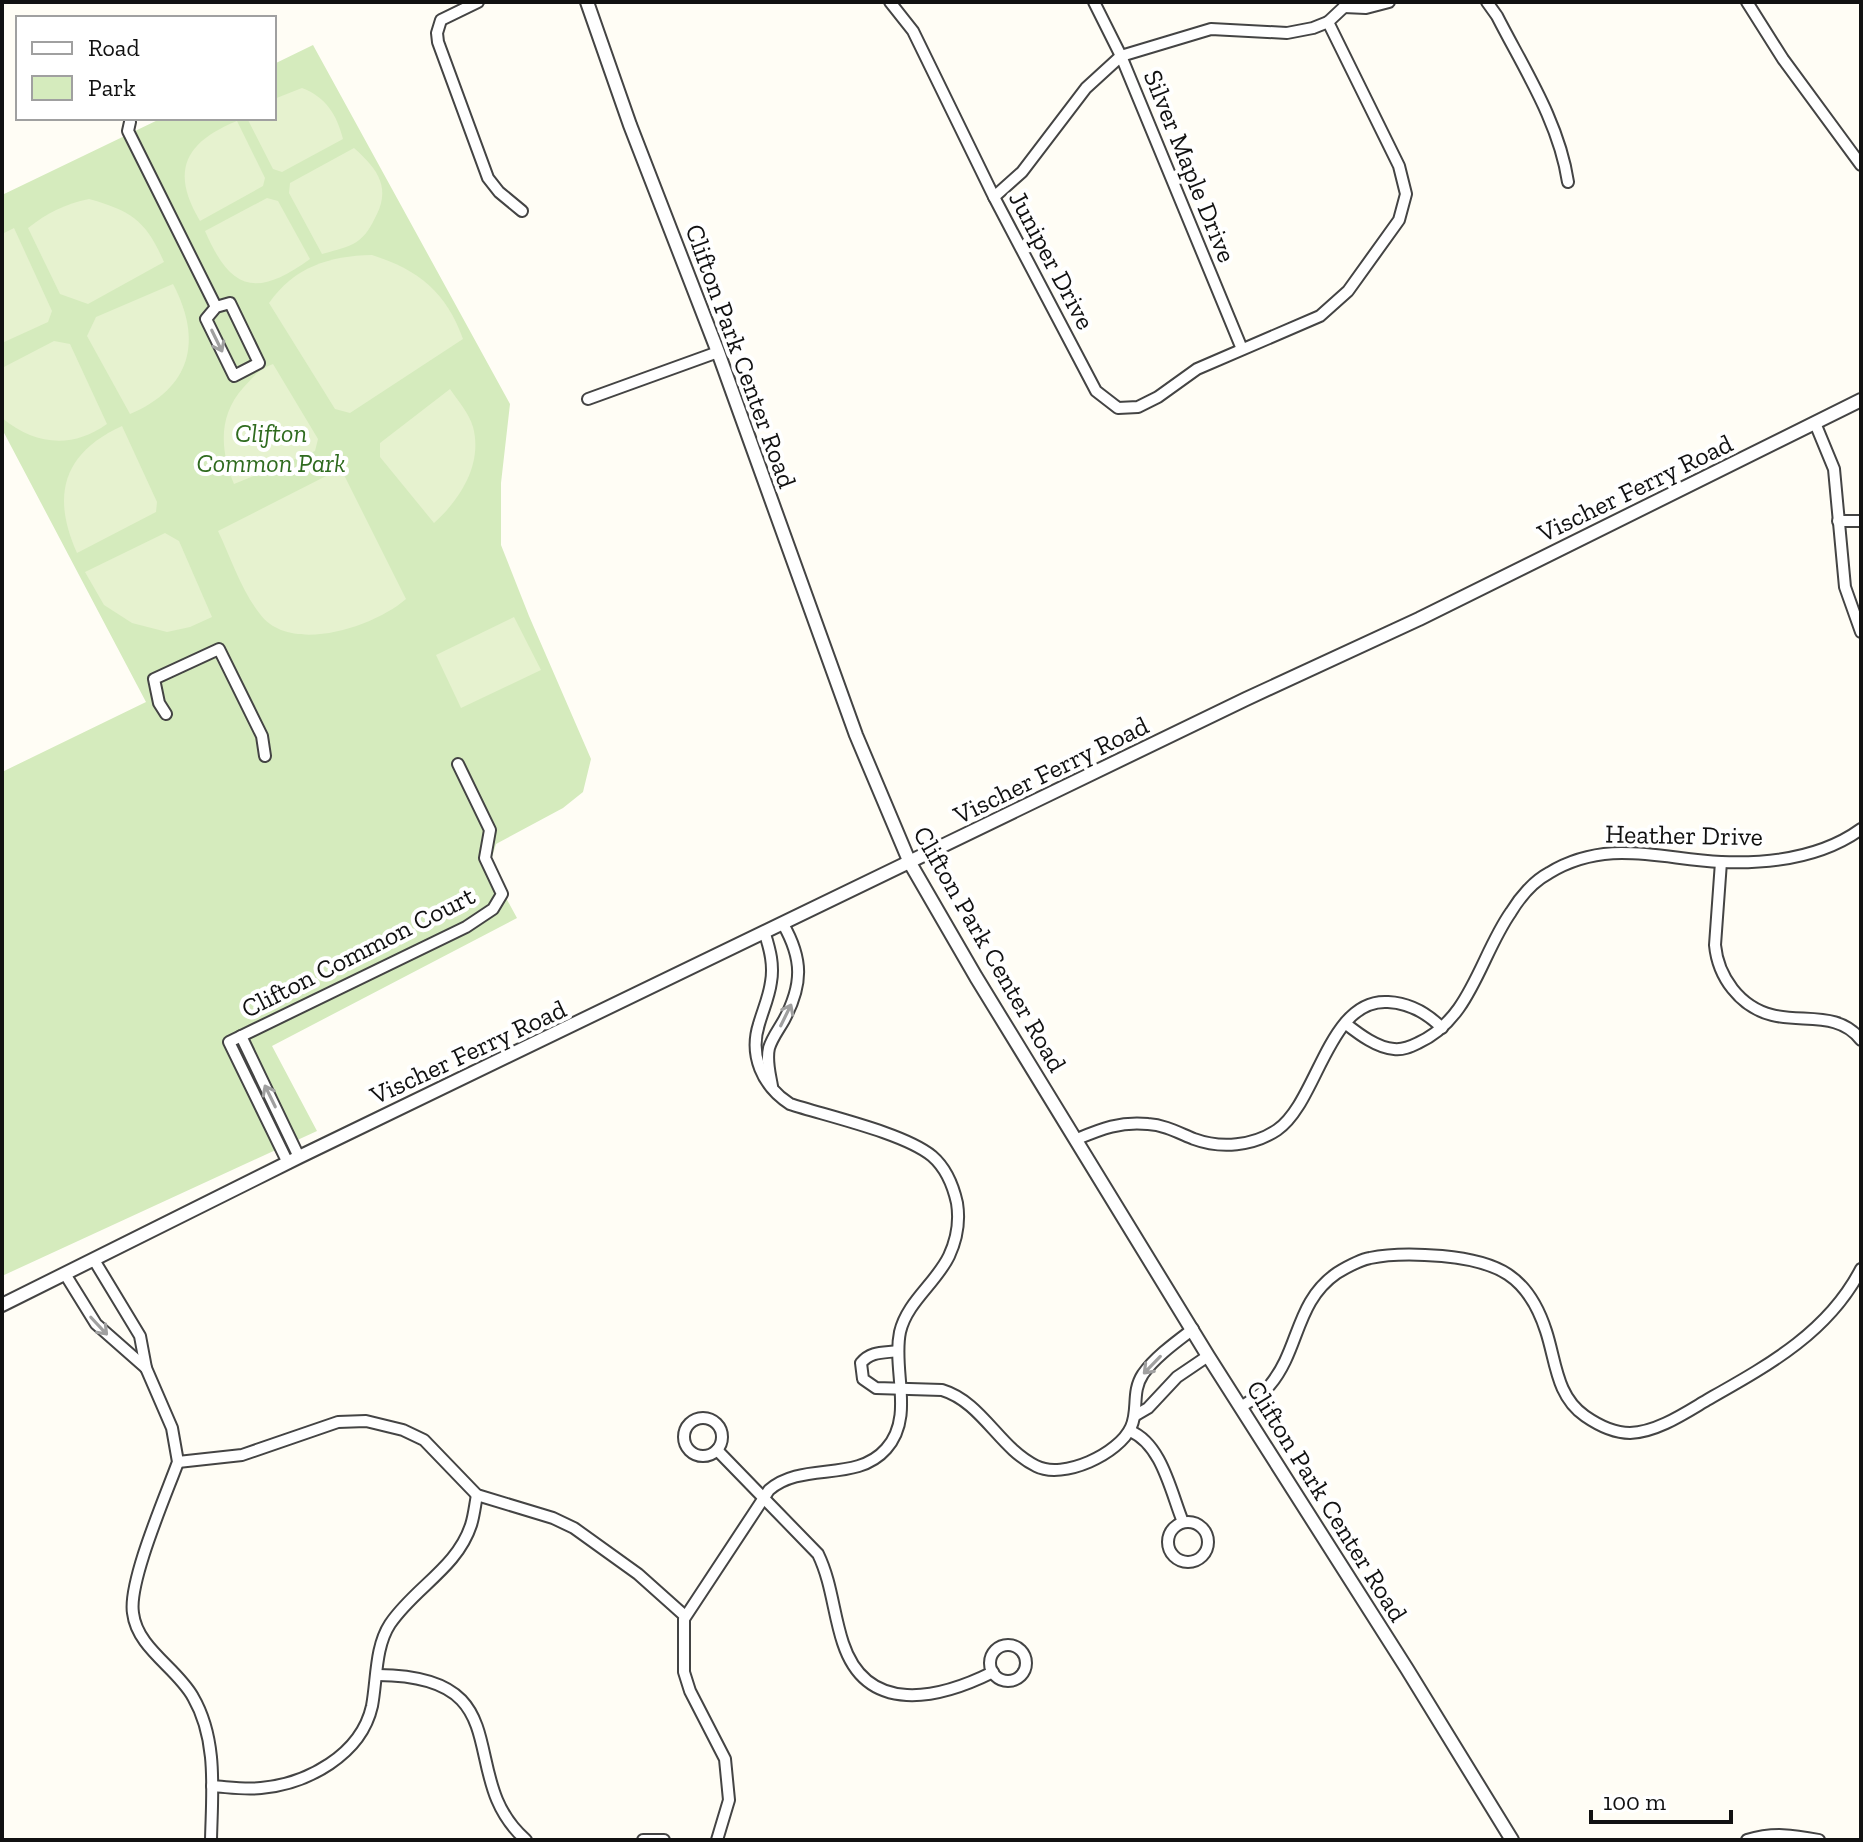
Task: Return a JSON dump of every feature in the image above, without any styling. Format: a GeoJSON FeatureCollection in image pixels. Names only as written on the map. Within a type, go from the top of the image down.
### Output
{"type":"FeatureCollection","features":[{"type":"Feature","properties":{"kind":"street"},"geometry":{"type":"LineString","coordinates":[[478,2],[441,20],[438,42],[488,178],[522,211]]}},
{"type":"Feature","properties":{"kind":"street","name":"Clifton Park Center Road"},"geometry":{"type":"LineString","coordinates":[[587,2],[856,735],[910,863],[976,977],[1208,1356],[1512,1840]]}},
{"type":"Feature","properties":{"kind":"street","name":"Juniper Drive"},"geometry":{"type":"LineString","coordinates":[[890,2],[913,31],[994,197],[1096,391],[1118,408],[1138,407],[1158,397],[1197,369],[1320,316],[1348,291],[1399,220],[1406,194],[1399,166],[1328,22]]}},
{"type":"Feature","properties":{"kind":"street","name":"Silver Maple Drive"},"geometry":{"type":"LineString","coordinates":[[1094,2],[1121,56],[1242,349]]}},
{"type":"Feature","properties":{"kind":"street"},"geometry":{"type":"LineString","coordinates":[[994,197],[1022,172],[1086,88],[1121,56],[1211,29],[1287,33],[1313,28],[1328,22],[1345,5],[1366,8],[1389,2]]}},
{"type":"Feature","properties":{"kind":"street"},"geometry":{"type":"LineString","coordinates":[[1487,2],[1553,125],[1568,182]]}},
{"type":"Feature","properties":{"kind":"street"},"geometry":{"type":"LineString","coordinates":[[1747,2],[1783,59],[1861,165]]}},
{"type":"Feature","properties":{"kind":"street"},"geometry":{"type":"LineString","coordinates":[[130,122],[128,131],[216,307]]}},
{"type":"Feature","properties":{"kind":"street"},"geometry":{"type":"LineString","coordinates":[[230,303],[259,363],[234,376],[206,319],[216,307],[230,303]]}},
{"type":"Feature","properties":{"kind":"street"},"geometry":{"type":"LineString","coordinates":[[588,399],[718,352]]}},
{"type":"Feature","properties":{"kind":"street","name":"Vischer Ferry Road"},"geometry":{"type":"LineString","coordinates":[[2,1305],[294,1160],[1464,597],[1861,400]]}},
{"type":"Feature","properties":{"kind":"street"},"geometry":{"type":"LineString","coordinates":[[1815,423],[1834,469],[1845,587],[1861,632]]}},
{"type":"Feature","properties":{"kind":"street"},"geometry":{"type":"LineString","coordinates":[[1838,521],[1861,521]]}},
{"type":"Feature","properties":{"kind":"street"},"geometry":{"type":"LineString","coordinates":[[166,714],[159,703],[154,679],[219,649],[262,736],[265,756]]}},
{"type":"Feature","properties":{"kind":"street","name":"Clifton Common Court"},"geometry":{"type":"LineString","coordinates":[[294,1160],[229,1042],[301,1006],[363,980],[466,927],[493,909],[502,894],[485,858],[490,830],[458,764]]}},
{"type":"Feature","properties":{"kind":"street","name":"Heather Drive"},"geometry":{"type":"LineString","coordinates":[[1346,1024],[1360,1035],[1393,1049],[1407,1048],[1427,1039],[1462,1006],[1511,911],[1537,881],[1583,857],[1603,852],[1631,852],[1721,862],[1757,862],[1825,851],[1861,829]]}},
{"type":"Feature","properties":{"kind":"street"},"geometry":{"type":"LineString","coordinates":[[1721,862],[1715,945],[1716,958],[1729,984],[1760,1010],[1774,1016],[1838,1023],[1861,1040]]}},
{"type":"Feature","properties":{"kind":"street"},"geometry":{"type":"LineString","coordinates":[[773,1088],[768,1062],[770,1048],[794,997],[799,966],[798,954],[783,924]]}},
{"type":"Feature","properties":{"kind":"street"},"geometry":{"type":"LineString","coordinates":[[717,1840],[729,1800],[728,1773],[725,1759],[690,1691],[684,1672],[685,1616],[764,1497],[777,1483],[792,1477],[854,1467],[886,1449],[900,1426],[898,1351],[905,1320],[919,1295],[945,1264],[955,1242],[958,1209],[950,1180],[933,1157],[918,1147],[790,1104],[758,1067],[755,1053],[758,1025],[767,1002],[772,974],[765,934]]}},
{"type":"Feature","properties":{"kind":"street"},"geometry":{"type":"LineString","coordinates":[[1077,1139],[1115,1124],[1134,1123],[1170,1129],[1217,1144],[1236,1145],[1258,1140],[1284,1125],[1302,1104],[1327,1048],[1358,1011],[1382,1001],[1401,1003],[1417,1009],[1442,1028]]}},
{"type":"Feature","properties":{"kind":"street"},"geometry":{"type":"LineString","coordinates":[[241,1036],[294,1160]]}},
{"type":"Feature","properties":{"kind":"street"},"geometry":{"type":"LineString","coordinates":[[1241,1407],[1270,1386],[1281,1369],[1312,1295],[1335,1275],[1368,1258],[1416,1254],[1463,1258],[1483,1261],[1515,1278],[1541,1317],[1567,1398],[1583,1415],[1610,1430],[1630,1433],[1686,1413],[1775,1362],[1837,1306],[1861,1269]]}},
{"type":"Feature","properties":{"kind":"street"},"geometry":{"type":"LineString","coordinates":[[94,1260],[140,1336],[146,1368],[172,1428],[178,1462],[137,1577],[133,1615],[140,1633],[192,1695],[201,1713],[210,1741],[211,1840]]}},
{"type":"Feature","properties":{"kind":"street"},"geometry":{"type":"LineString","coordinates":[[65,1274],[96,1324],[146,1368]]}},
{"type":"Feature","properties":{"kind":"street"},"geometry":{"type":"LineString","coordinates":[[898,1351],[873,1353],[866,1357],[861,1363],[863,1379],[876,1388],[952,1393],[976,1411],[1009,1448],[1048,1471],[1071,1469],[1095,1458],[1130,1431],[1136,1415],[1133,1399],[1141,1376],[1193,1329]]}},
{"type":"Feature","properties":{"kind":"street"},"geometry":{"type":"LineString","coordinates":[[1136,1415],[1148,1408],[1177,1377],[1208,1356]]}},
{"type":"Feature","properties":{"kind":"street"},"geometry":{"type":"LineString","coordinates":[[178,1462],[242,1455],[338,1422],[366,1421],[403,1430],[424,1440],[477,1495],[553,1518],[574,1528],[638,1574],[685,1616]]}},
{"type":"Feature","properties":{"kind":"street"},"geometry":{"type":"LineString","coordinates":[[1130,1431],[1149,1443],[1183,1522]]}},
{"type":"Feature","properties":{"kind":"street"},"geometry":{"type":"LineString","coordinates":[[717,1450],[818,1554],[827,1573],[850,1660],[875,1688],[913,1695],[935,1694],[964,1686],[993,1672]]}},
{"type":"Feature","properties":{"kind":"street"},"geometry":{"type":"LineString","coordinates":[[212,1786],[259,1788],[290,1783],[316,1773],[338,1758],[366,1725],[378,1675],[383,1634],[403,1607],[437,1576],[463,1544],[472,1525],[477,1495]]}},
{"type":"Feature","properties":{"kind":"street"},"geometry":{"type":"LineString","coordinates":[[378,1675],[407,1675],[427,1680],[443,1686],[467,1707],[477,1722],[498,1801],[516,1831],[526,1840]]}},
{"type":"Feature","properties":{"kind":"street"},"geometry":{"type":"LineString","coordinates":[[1747,1840],[1770,1834],[1819,1840]]}},
{"type":"Feature","properties":{"kind":"street"},"geometry":{"type":"LineString","coordinates":[[643,1840],[664,1840]]}},
{"type":"Feature","properties":{"kind":"green space","name":"Clifton Common Park"},"geometry":{"type":"Polygon","coordinates":[[[313,45],[510,404],[501,483],[501,545],[591,759],[583,792],[563,808],[496,844],[489,867],[517,918],[272,1046],[317,1131],[2,1276],[2,772],[146,702],[2,429],[2,195],[158,120],[276,120],[276,63],[313,45]]]}},
{"type":"Feature","properties":{"kind":"green space"},"geometry":{"type":"Polygon","coordinates":[[[302,88],[318,96],[329,108],[343,139],[282,172],[273,169],[248,120],[276,120],[276,98],[302,88]]]}},
{"type":"Feature","properties":{"kind":"green space"},"geometry":{"type":"Polygon","coordinates":[[[237,121],[265,178],[263,186],[200,221],[186,187],[188,160],[205,138],[237,121]]]}},
{"type":"Feature","properties":{"kind":"green space"},"geometry":{"type":"Polygon","coordinates":[[[354,148],[370,164],[380,181],[382,199],[379,209],[360,240],[322,254],[289,193],[290,183],[354,148]]]}},
{"type":"Feature","properties":{"kind":"green space"},"geometry":{"type":"Polygon","coordinates":[[[267,198],[278,201],[310,259],[274,280],[247,282],[235,277],[225,266],[205,231],[267,198]]]}},
{"type":"Feature","properties":{"kind":"green space"},"geometry":{"type":"Polygon","coordinates":[[[89,199],[116,208],[136,220],[151,237],[164,262],[88,304],[60,294],[28,228],[57,210],[89,199]]]}},
{"type":"Feature","properties":{"kind":"green space"},"geometry":{"type":"Polygon","coordinates":[[[14,228],[52,311],[48,322],[2,343],[2,234],[14,228]]]}},
{"type":"Feature","properties":{"kind":"green space"},"geometry":{"type":"Polygon","coordinates":[[[372,255],[404,268],[429,285],[448,308],[463,339],[350,413],[335,409],[269,303],[301,272],[327,261],[372,255]]]}},
{"type":"Feature","properties":{"kind":"green space"},"geometry":{"type":"Polygon","coordinates":[[[173,284],[188,325],[186,361],[167,391],[130,414],[87,336],[96,317],[173,284]]]}},
{"type":"Feature","properties":{"kind":"green space"},"geometry":{"type":"Polygon","coordinates":[[[54,341],[70,344],[107,424],[94,432],[67,440],[27,434],[2,418],[2,368],[54,341]]]}},
{"type":"Feature","properties":{"kind":"green space"},"geometry":{"type":"Polygon","coordinates":[[[273,364],[318,439],[315,451],[234,484],[224,446],[225,422],[243,388],[264,368],[273,364]]]}},
{"type":"Feature","properties":{"kind":"green space"},"geometry":{"type":"Polygon","coordinates":[[[450,389],[473,427],[475,454],[460,492],[434,523],[380,457],[380,443],[450,389]]]}},
{"type":"Feature","properties":{"kind":"green space"},"geometry":{"type":"Polygon","coordinates":[[[122,426],[157,502],[156,512],[77,553],[65,512],[64,494],[68,478],[86,449],[122,426]]]}},
{"type":"Feature","properties":{"kind":"green space"},"geometry":{"type":"Polygon","coordinates":[[[334,472],[344,475],[406,599],[374,619],[354,627],[311,635],[291,633],[274,626],[253,605],[218,531],[334,472]]]}},
{"type":"Feature","properties":{"kind":"green space"},"geometry":{"type":"Polygon","coordinates":[[[165,533],[179,541],[212,617],[190,627],[167,632],[132,623],[104,605],[85,572],[165,533]]]}},
{"type":"Feature","properties":{"kind":"green space"},"geometry":{"type":"Polygon","coordinates":[[[514,617],[541,670],[461,708],[436,655],[514,617]]]}}]}
